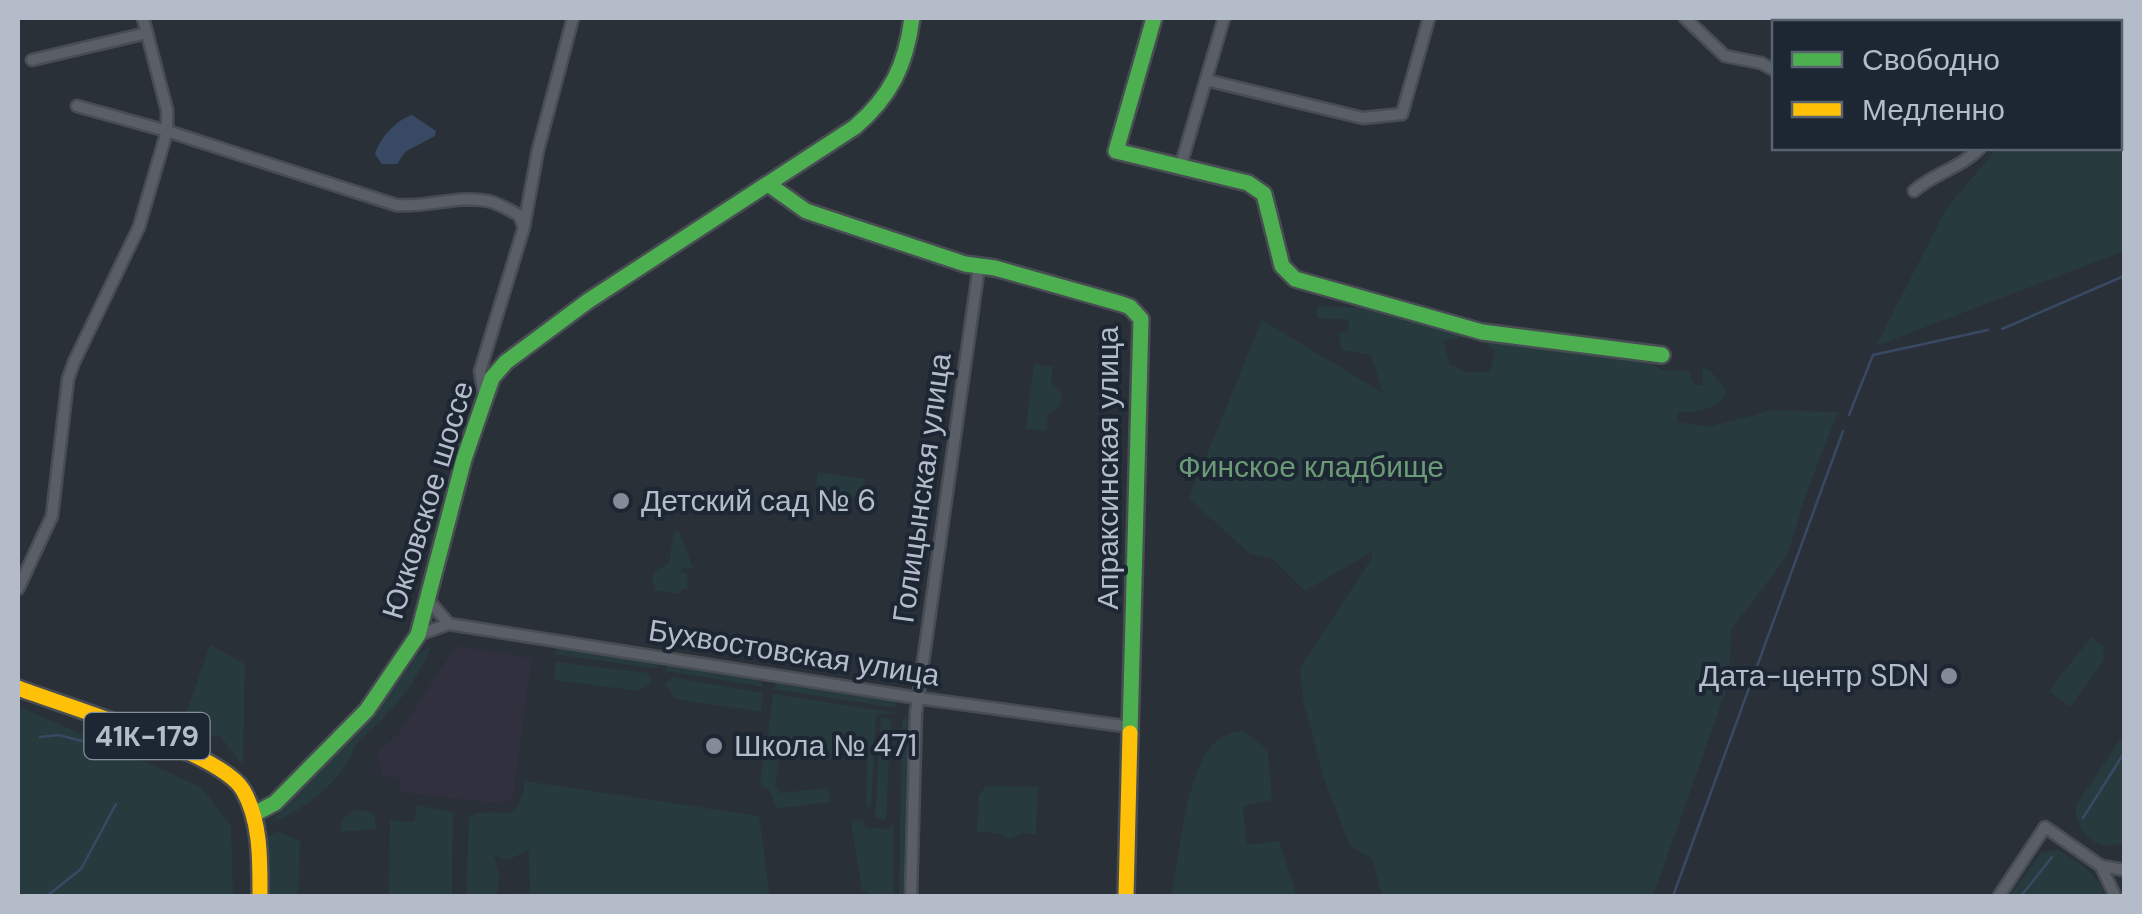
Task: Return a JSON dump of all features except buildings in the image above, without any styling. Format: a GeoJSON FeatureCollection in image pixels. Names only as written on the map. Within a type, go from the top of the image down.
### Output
{"type":"FeatureCollection","features":[{"type":"Feature","properties":{"kind":"street"},"geometry":{"type":"LineString","coordinates":[[18,589],[52,516],[68,379],[139,227],[168,131],[168,110],[143,18]]}},
{"type":"Feature","properties":{"kind":"street"},"geometry":{"type":"LineString","coordinates":[[484,396],[480,371],[524,228],[533,169],[573,18]]}},
{"type":"Feature","properties":{"kind":"street","name":"Юкковское шоссе"},"geometry":{"type":"LineString","coordinates":[[254,814],[276,803],[367,710],[418,635],[450,509],[492,378],[538,335],[879,108],[902,71],[912,18]]}},
{"type":"Feature","properties":{"kind":"street"},"geometry":{"type":"LineString","coordinates":[[1154,18],[1116,152],[1248,183],[1264,194],[1282,266],[1295,279],[1482,332],[1662,355]]}},
{"type":"Feature","properties":{"kind":"street"},"geometry":{"type":"LineString","coordinates":[[1180,168],[1224,18]]}},
{"type":"Feature","properties":{"kind":"street"},"geometry":{"type":"LineString","coordinates":[[1206,80],[1364,118],[1402,114],[1429,18]]}},
{"type":"Feature","properties":{"kind":"street"},"geometry":{"type":"LineString","coordinates":[[1686,18],[1725,56],[1772,69]]}},
{"type":"Feature","properties":{"kind":"street"},"geometry":{"type":"LineString","coordinates":[[32,60],[147,33]]}},
{"type":"Feature","properties":{"kind":"street"},"geometry":{"type":"LineString","coordinates":[[76,106],[168,131],[396,205],[490,201],[519,215],[524,228]]}},
{"type":"Feature","properties":{"kind":"street"},"geometry":{"type":"LineString","coordinates":[[1914,191],[1978,150]]}},
{"type":"Feature","properties":{"kind":"street","name":"Апраксинская улица"},"geometry":{"type":"LineString","coordinates":[[768,184],[806,211],[979,266],[1122,304],[1140,319],[1126,896]]}},
{"type":"Feature","properties":{"kind":"street","name":"Голицынская улица"},"geometry":{"type":"LineString","coordinates":[[911,896],[918,698],[979,266]]}},
{"type":"Feature","properties":{"kind":"street"},"geometry":{"type":"LineString","coordinates":[[429,600],[448,624]]}},
{"type":"Feature","properties":{"kind":"street","name":"Бухвостовская улица"},"geometry":{"type":"LineString","coordinates":[[418,635],[448,624],[918,698],[1132,727]]}},
{"type":"Feature","properties":{"kind":"street","name":"41К-179"},"geometry":{"type":"LineString","coordinates":[[18,688],[217,765],[242,788],[254,814]]}},
{"type":"Feature","properties":{"kind":"street"},"geometry":{"type":"LineString","coordinates":[[254,814],[260,896]]}},
{"type":"Feature","properties":{"kind":"street"},"geometry":{"type":"LineString","coordinates":[[1999,896],[2045,827],[2101,866],[2124,870]]}},
{"type":"Feature","properties":{"kind":"street"},"geometry":{"type":"LineString","coordinates":[[2101,866],[2115,896]]}},
{"type":"Feature","properties":{"kind":"shaded area"},"geometry":{"type":"Polygon","coordinates":[[[456,646],[532,658],[513,796],[504,804],[399,792],[401,778],[382,776],[377,753],[397,735],[456,646]]]}},
{"type":"Feature","properties":{"kind":"green space"},"geometry":{"type":"Polygon","coordinates":[[[2124,18],[2124,251],[1876,346],[1946,209],[1995,150],[2122,150],[2122,20],[2053,20],[2124,18]]]}},
{"type":"Feature","properties":{"kind":"green space","name":"Финское кладбище"},"geometry":{"type":"Polygon","coordinates":[[[1317,306],[1384,309],[1464,333],[1463,337],[1443,341],[1450,365],[1467,372],[1490,372],[1495,351],[1484,337],[1641,358],[1663,370],[1688,371],[1695,385],[1703,385],[1702,368],[1710,370],[1727,392],[1711,407],[1678,413],[1677,422],[1710,427],[1772,410],[1838,412],[1787,556],[1731,630],[1729,682],[1653,896],[1382,896],[1372,859],[1350,846],[1323,776],[1303,699],[1300,668],[1372,558],[1371,552],[1305,591],[1273,559],[1249,553],[1189,498],[1262,320],[1383,393],[1371,355],[1342,350],[1338,333],[1347,332],[1349,320],[1317,318],[1317,306]]]}},
{"type":"Feature","properties":{"kind":"green space"},"geometry":{"type":"Polygon","coordinates":[[[1034,364],[1053,367],[1051,384],[1062,393],[1060,406],[1048,414],[1046,431],[1026,429],[1034,364]]]}},
{"type":"Feature","properties":{"kind":"green space"},"geometry":{"type":"Polygon","coordinates":[[[818,472],[865,479],[863,496],[853,497],[846,510],[814,505],[818,472]]]}},
{"type":"Feature","properties":{"kind":"green space"},"geometry":{"type":"Polygon","coordinates":[[[674,532],[680,533],[693,568],[682,568],[681,572],[687,574],[688,589],[682,589],[681,594],[654,590],[652,583],[653,574],[669,563],[674,532]]]}},
{"type":"Feature","properties":{"kind":"green space"},"geometry":{"type":"Polygon","coordinates":[[[2091,637],[2104,647],[2103,661],[2070,707],[2049,691],[2091,637]]]}},
{"type":"Feature","properties":{"kind":"green space"},"geometry":{"type":"Polygon","coordinates":[[[210,645],[245,664],[243,766],[220,736],[179,734],[210,645]]]}},
{"type":"Feature","properties":{"kind":"green space"},"geometry":{"type":"Polygon","coordinates":[[[428,647],[409,688],[358,742],[335,779],[304,806],[271,822],[371,719],[416,657],[428,647]]]}},
{"type":"Feature","properties":{"kind":"green space"},"geometry":{"type":"Polygon","coordinates":[[[560,647],[657,663],[657,669],[553,654],[560,647]]]}},
{"type":"Feature","properties":{"kind":"green space"},"geometry":{"type":"Polygon","coordinates":[[[556,662],[648,673],[651,682],[638,691],[554,680],[556,662]]]}},
{"type":"Feature","properties":{"kind":"green space"},"geometry":{"type":"Polygon","coordinates":[[[667,663],[759,678],[764,687],[666,671],[667,663]]]}},
{"type":"Feature","properties":{"kind":"green space"},"geometry":{"type":"Polygon","coordinates":[[[672,677],[763,693],[761,712],[676,699],[665,685],[672,677]]]}},
{"type":"Feature","properties":{"kind":"green space"},"geometry":{"type":"Polygon","coordinates":[[[778,681],[895,700],[896,708],[773,689],[778,681]]]}},
{"type":"Feature","properties":{"kind":"green space"},"geometry":{"type":"Polygon","coordinates":[[[773,694],[897,713],[876,717],[871,807],[866,807],[868,738],[866,758],[831,754],[829,761],[781,754],[768,735],[773,694]]]}},
{"type":"Feature","properties":{"kind":"green space"},"geometry":{"type":"Polygon","coordinates":[[[18,706],[201,787],[231,826],[233,896],[18,896],[18,706]]]}},
{"type":"Feature","properties":{"kind":"green space"},"geometry":{"type":"Polygon","coordinates":[[[905,716],[910,721],[904,896],[899,896],[902,721],[905,716]]]}},
{"type":"Feature","properties":{"kind":"green space"},"geometry":{"type":"Polygon","coordinates":[[[881,717],[891,720],[886,820],[875,818],[881,717]]]}},
{"type":"Feature","properties":{"kind":"green space"},"geometry":{"type":"Polygon","coordinates":[[[1243,730],[1268,751],[1272,800],[1243,806],[1247,845],[1279,841],[1297,896],[1171,896],[1186,811],[1199,768],[1220,738],[1243,730]]]}},
{"type":"Feature","properties":{"kind":"green space"},"geometry":{"type":"Polygon","coordinates":[[[2124,734],[2124,843],[2105,845],[2085,833],[2075,807],[2124,734]]]}},
{"type":"Feature","properties":{"kind":"green space"},"geometry":{"type":"Polygon","coordinates":[[[764,754],[779,757],[775,786],[780,793],[828,788],[831,802],[776,809],[770,791],[760,784],[764,754]]]}},
{"type":"Feature","properties":{"kind":"green space"},"geometry":{"type":"Polygon","coordinates":[[[525,781],[759,816],[770,896],[514,896],[521,892],[530,895],[529,850],[508,860],[494,856],[499,874],[497,896],[466,896],[469,817],[511,812],[517,807],[525,781]]]}},
{"type":"Feature","properties":{"kind":"green space"},"geometry":{"type":"Polygon","coordinates":[[[986,786],[1038,787],[1036,834],[1021,833],[1010,839],[999,833],[977,832],[979,795],[986,786]]]}},
{"type":"Feature","properties":{"kind":"green space"},"geometry":{"type":"Polygon","coordinates":[[[416,805],[453,812],[452,896],[389,896],[390,821],[415,822],[416,805]]]}},
{"type":"Feature","properties":{"kind":"green space"},"geometry":{"type":"Polygon","coordinates":[[[354,810],[371,812],[376,829],[340,832],[343,818],[354,810]]]}},
{"type":"Feature","properties":{"kind":"green space"},"geometry":{"type":"Polygon","coordinates":[[[862,820],[866,828],[888,829],[893,822],[894,896],[872,896],[862,890],[851,821],[862,820]]]}},
{"type":"Feature","properties":{"kind":"green space"},"geometry":{"type":"Polygon","coordinates":[[[277,831],[300,841],[298,896],[270,896],[268,837],[277,831]]]}},
{"type":"Feature","properties":{"kind":"green space"},"geometry":{"type":"Polygon","coordinates":[[[2059,850],[2093,875],[2105,896],[2009,896],[2041,853],[2059,850]]]}},
{"type":"Feature","properties":{"kind":"water"},"geometry":{"type":"Polygon","coordinates":[[[412,115],[436,131],[435,136],[405,152],[397,164],[382,164],[375,154],[380,142],[395,125],[412,115]]]}},
{"type":"Feature","properties":{"kind":"waterway"},"geometry":{"type":"LineString","coordinates":[[2002,329],[2124,276]]}},
{"type":"Feature","properties":{"kind":"waterway"},"geometry":{"type":"LineString","coordinates":[[1849,415],[1873,355],[1988,330]]}},
{"type":"Feature","properties":{"kind":"waterway"},"geometry":{"type":"LineString","coordinates":[[1673,896],[1843,431]]}},
{"type":"Feature","properties":{"kind":"waterway"},"geometry":{"type":"LineString","coordinates":[[40,737],[59,735],[93,744]]}},
{"type":"Feature","properties":{"kind":"waterway"},"geometry":{"type":"LineString","coordinates":[[2083,818],[2124,753]]}},
{"type":"Feature","properties":{"kind":"waterway"},"geometry":{"type":"LineString","coordinates":[[47,896],[81,869],[116,804]]}},
{"type":"Feature","properties":{"kind":"waterway"},"geometry":{"type":"LineString","coordinates":[[2021,896],[2052,857]]}},
{"type":"Feature","properties":{"kind":"traffic: fast"},"geometry":{"type":"LineString","coordinates":[[254,814],[275,803],[367,710],[418,635],[464,459],[492,378],[506,362],[588,301],[855,127],[895,78],[906,51],[912,18]]}},
{"type":"Feature","properties":{"kind":"traffic: fast"},"geometry":{"type":"LineString","coordinates":[[1154,18],[1116,151],[1248,183],[1264,194],[1282,266],[1295,279],[1482,332],[1662,355]]}},
{"type":"Feature","properties":{"kind":"traffic: fast"},"geometry":{"type":"LineString","coordinates":[[768,184],[806,211],[965,264],[995,268],[1122,304],[1141,319],[1130,733]]}},
{"type":"Feature","properties":{"kind":"traffic: slow"},"geometry":{"type":"LineString","coordinates":[[18,688],[175,746],[229,775],[243,790],[253,815],[260,896]]}},
{"type":"Feature","properties":{"kind":"traffic: slow"},"geometry":{"type":"LineString","coordinates":[[1126,896],[1130,733]]}},
{"type":"Feature","properties":{"kind":"place","name":"Детский сад № 6"},"geometry":{"type":"Point","coordinates":[621,501]}},
{"type":"Feature","properties":{"kind":"place","name":"Дата-центр SDN"},"geometry":{"type":"Point","coordinates":[1949,676]}},
{"type":"Feature","properties":{"kind":"place","name":"Школа № 471"},"geometry":{"type":"Point","coordinates":[714,746]}}]}
